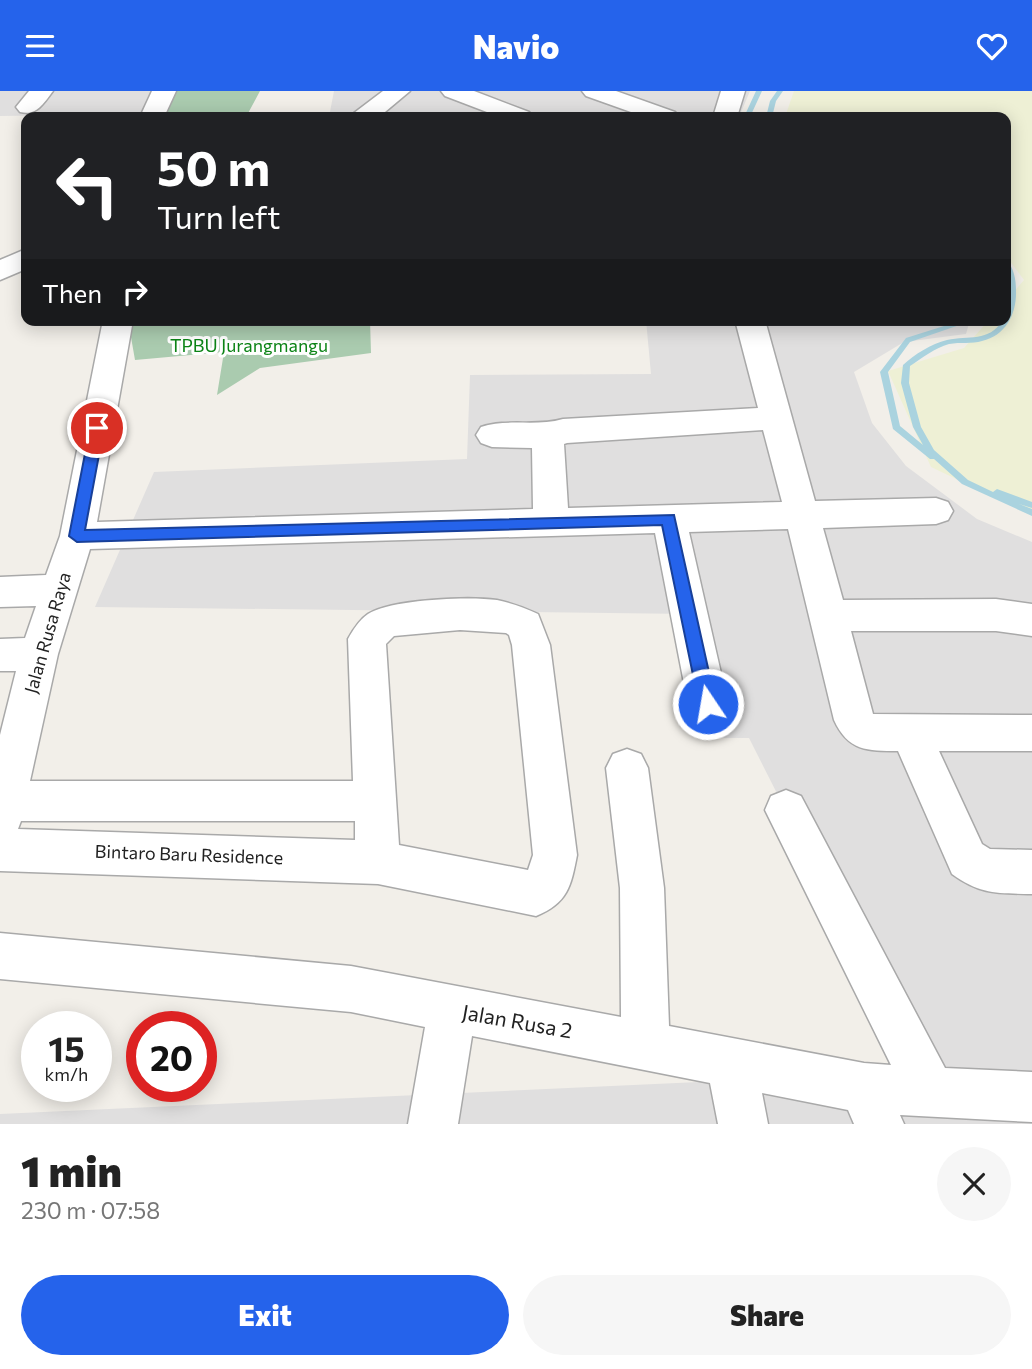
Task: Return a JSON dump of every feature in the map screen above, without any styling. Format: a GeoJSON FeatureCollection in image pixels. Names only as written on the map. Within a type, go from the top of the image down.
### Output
{"type":"FeatureCollection","features":[{"type":"Feature","properties":{"kind":"street"},"geometry":{"type":"LineString","coordinates":[[154,112],[163,91]]}},
{"type":"Feature","properties":{"kind":"street"},"geometry":{"type":"LineString","coordinates":[[367,112],[398,91]]}},
{"type":"Feature","properties":{"kind":"street"},"geometry":{"type":"LineString","coordinates":[[453,91],[508,112]]}},
{"type":"Feature","properties":{"kind":"street"},"geometry":{"type":"LineString","coordinates":[[594,91],[653,112]]}},
{"type":"Feature","properties":{"kind":"street"},"geometry":{"type":"LineString","coordinates":[[727,112],[733,91]]}},
{"type":"Feature","properties":{"kind":"street"},"geometry":{"type":"LineString","coordinates":[[0,271],[21,260]]}},
{"type":"Feature","properties":{"kind":"street","name":"Jalan Rusa Raya"},"geometry":{"type":"LineString","coordinates":[[3,811],[39,654],[77,536],[117,326]]}},
{"type":"Feature","properties":{"kind":"street"},"geometry":{"type":"LineString","coordinates":[[752,326],[854,720],[860,728],[875,733],[1032,733]]}},
{"type":"Feature","properties":{"kind":"street"},"geometry":{"type":"LineString","coordinates":[[492,435],[551,436],[562,431],[776,418]]}},
{"type":"Feature","properties":{"kind":"street"},"geometry":{"type":"LineString","coordinates":[[551,436],[548,444],[551,522]]}},
{"type":"Feature","properties":{"kind":"street"},"geometry":{"type":"LineString","coordinates":[[77,536],[936,511]]}},
{"type":"Feature","properties":{"kind":"street"},"geometry":{"type":"LineString","coordinates":[[668,519],[708,704]]}},
{"type":"Feature","properties":{"kind":"street"},"geometry":{"type":"LineString","coordinates":[[0,592],[61,590]]}},
{"type":"Feature","properties":{"kind":"street","name":"Bintaro Baru Residence"},"geometry":{"type":"LineString","coordinates":[[0,850],[378,862],[536,894],[550,880],[555,855],[531,645],[525,625],[515,619],[493,614],[391,621],[371,633],[366,649],[375,801]]}},
{"type":"Feature","properties":{"kind":"street"},"geometry":{"type":"LineString","coordinates":[[829,616],[996,615],[1032,619]]}},
{"type":"Feature","properties":{"kind":"street"},"geometry":{"type":"LineString","coordinates":[[0,656],[39,654]]}},
{"type":"Feature","properties":{"kind":"street"},"geometry":{"type":"LineString","coordinates":[[911,735],[967,859],[984,871],[1032,872]]}},
{"type":"Feature","properties":{"kind":"street"},"geometry":{"type":"LineString","coordinates":[[627,768],[642,888],[645,1046]]}},
{"type":"Feature","properties":{"kind":"street"},"geometry":{"type":"LineString","coordinates":[[3,811],[375,801],[378,862]]}},
{"type":"Feature","properties":{"kind":"street"},"geometry":{"type":"LineString","coordinates":[[786,810],[931,1093]]}},
{"type":"Feature","properties":{"kind":"street","name":"Jalan Rusa 2"},"geometry":{"type":"LineString","coordinates":[[0,956],[351,989],[452,1011],[731,1062],[872,1106],[931,1093],[1020,1106]]}},
{"type":"Feature","properties":{"kind":"street"},"geometry":{"type":"LineString","coordinates":[[433,1124],[452,1011]]}},
{"type":"Feature","properties":{"kind":"street"},"geometry":{"type":"LineString","coordinates":[[731,1062],[743,1124]]}},
{"type":"Feature","properties":{"kind":"shaded area"},"geometry":{"type":"Polygon","coordinates":[[[0,91],[159,91],[147,112],[21,112],[21,116],[0,116],[0,91]]]}},
{"type":"Feature","properties":{"kind":"shaded area"},"geometry":{"type":"Polygon","coordinates":[[[334,91],[750,91],[741,112],[330,112],[334,91]]]}},
{"type":"Feature","properties":{"kind":"shaded area"},"geometry":{"type":"Polygon","coordinates":[[[647,326],[968,326],[966,334],[904,342],[854,372],[872,423],[906,466],[977,519],[1032,542],[1032,1124],[0,1124],[0,1114],[918,1072],[749,738],[711,738],[690,614],[95,607],[154,472],[467,459],[470,375],[651,374],[647,326]]]}},
{"type":"Feature","properties":{"kind":"green space"},"geometry":{"type":"Polygon","coordinates":[[[176,91],[260,91],[249,112],[165,112],[176,91]]]}},
{"type":"Feature","properties":{"kind":"green space"},"geometry":{"type":"Polygon","coordinates":[[[794,91],[1032,91],[1032,515],[931,467],[888,371],[964,348],[984,326],[1011,326],[1011,295],[1024,280],[1011,263],[1011,112],[787,112],[794,91]]]}},
{"type":"Feature","properties":{"kind":"green space","name":"TPBU Jurangmangu"},"geometry":{"type":"Polygon","coordinates":[[[129,326],[370,326],[371,353],[260,368],[217,395],[224,352],[135,360],[129,326]]]}},
{"type":"Feature","properties":{"kind":"waterway"},"geometry":{"type":"LineString","coordinates":[[749,112],[759,91]]}},
{"type":"Feature","properties":{"kind":"waterway"},"geometry":{"type":"LineString","coordinates":[[770,112],[773,101],[780,91]]}},
{"type":"Feature","properties":{"kind":"waterway"},"geometry":{"type":"LineString","coordinates":[[1011,276],[1011,310]]}},
{"type":"Feature","properties":{"kind":"waterway"},"geometry":{"type":"LineString","coordinates":[[933,457],[896,427],[884,372],[908,340],[952,326]]}},
{"type":"Feature","properties":{"kind":"waterway"},"geometry":{"type":"LineString","coordinates":[[1003,326],[983,339],[950,342],[925,353],[907,365],[905,383],[917,427],[931,452],[965,482],[1032,513]]}},
{"type":"Feature","properties":{"kind":"waterway"},"geometry":{"type":"LineString","coordinates":[[997,492],[1032,505]]}},
{"type":"Feature","properties":{"kind":"route"},"geometry":{"type":"LineString","coordinates":[[97,428],[77,536],[668,519],[708,704]]}}]}
